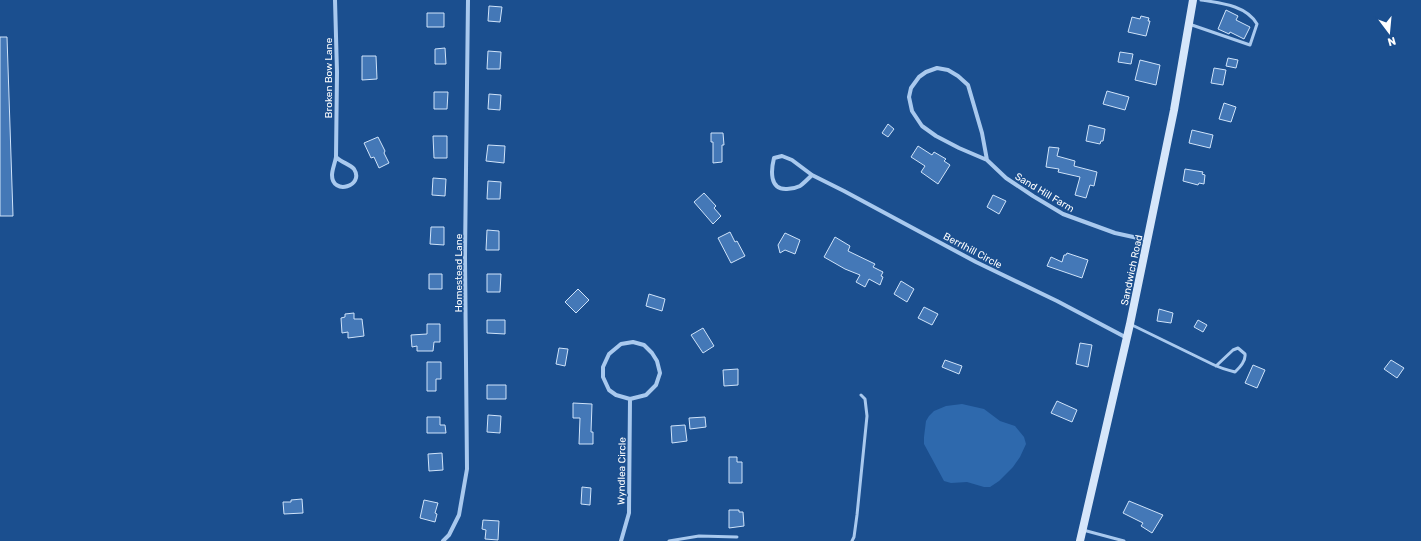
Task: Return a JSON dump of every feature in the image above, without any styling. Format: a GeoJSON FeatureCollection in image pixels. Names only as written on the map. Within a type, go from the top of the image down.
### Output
{"type":"FeatureCollection","features":[{"type":"Feature","properties":{"kind":"main road","name":"Sandwich Road"},"geometry":{"type":"LineString","coordinates":[[1080,541],[1148,240],[1174,110],[1193,0]]}},
{"type":"Feature","properties":{"kind":"street","name":"Broken Bow Lane"},"geometry":{"type":"LineString","coordinates":[[335,0],[337,72],[336,157],[332,179],[337,186],[349,186],[356,177],[354,170],[348,164],[340,162],[336,157]]}},
{"type":"Feature","properties":{"kind":"street","name":"Homestead Lane"},"geometry":{"type":"LineString","coordinates":[[443,541],[449,535],[459,515],[467,469],[465,256],[468,0]]}},
{"type":"Feature","properties":{"kind":"street","name":"Sand Hill Farm"},"geometry":{"type":"LineString","coordinates":[[987,160],[982,133],[968,84],[948,70],[937,68],[926,72],[919,77],[911,88],[909,97],[910,107],[922,126],[936,136],[987,160],[1006,178],[1063,214],[1115,233],[1148,240]]}},
{"type":"Feature","properties":{"kind":"street","name":"BerrIhill Circle"},"geometry":{"type":"LineString","coordinates":[[812,175],[799,186],[791,189],[782,189],[776,185],[772,178],[771,167],[774,158],[782,156],[792,160],[812,175],[844,190],[976,262],[1057,301],[1127,338]]}},
{"type":"Feature","properties":{"kind":"street"},"geometry":{"type":"LineString","coordinates":[[633,342],[644,345],[652,353],[657,361],[660,374],[656,384],[646,395],[630,399],[616,395],[609,390],[603,377],[603,367],[609,354],[621,344],[633,342]]}},
{"type":"Feature","properties":{"kind":"street","name":"Wyndlea Circle"},"geometry":{"type":"LineString","coordinates":[[621,541],[629,513],[630,399]]}},
{"type":"Feature","properties":{"kind":"lane"},"geometry":{"type":"LineString","coordinates":[[1189,24],[1250,45],[1257,24],[1254,19],[1243,11],[1229,5],[1201,0]]}},
{"type":"Feature","properties":{"kind":"lane"},"geometry":{"type":"LineString","coordinates":[[1130,324],[1216,366],[1226,370],[1235,372],[1240,368],[1245,358],[1245,354],[1238,348],[1233,350],[1216,366]]}},
{"type":"Feature","properties":{"kind":"lane"},"geometry":{"type":"LineString","coordinates":[[852,541],[857,515],[867,416],[864,399],[861,395]]}},
{"type":"Feature","properties":{"kind":"lane"},"geometry":{"type":"LineString","coordinates":[[1083,529],[1124,541]]}},
{"type":"Feature","properties":{"kind":"lane"},"geometry":{"type":"LineString","coordinates":[[669,541],[699,536],[737,537]]}},
{"type":"Feature","properties":{"kind":"shaded area"},"geometry":{"type":"Polygon","coordinates":[[[962,404],[984,409],[1000,421],[1015,426],[1024,437],[1026,444],[1020,457],[1013,467],[999,481],[990,487],[984,487],[967,482],[951,483],[944,481],[924,444],[926,421],[929,416],[934,411],[946,406],[962,404]]]}},
{"type":"Feature","properties":{"kind":"building"},"geometry":{"type":"Polygon","coordinates":[[[489,6],[502,7],[500,22],[488,21],[489,6]]]}},
{"type":"Feature","properties":{"kind":"building"},"geometry":{"type":"Polygon","coordinates":[[[1226,10],[1238,16],[1236,20],[1250,27],[1244,39],[1230,32],[1229,34],[1218,29],[1226,10]]]}},
{"type":"Feature","properties":{"kind":"building"},"geometry":{"type":"Polygon","coordinates":[[[427,13],[444,13],[444,27],[427,27],[427,13]]]}},
{"type":"Feature","properties":{"kind":"building"},"geometry":{"type":"Polygon","coordinates":[[[1141,16],[1149,18],[1148,21],[1150,21],[1146,36],[1128,32],[1132,17],[1140,19],[1141,16]]]}},
{"type":"Feature","properties":{"kind":"building"},"geometry":{"type":"Polygon","coordinates":[[[0,37],[7,37],[13,216],[0,216],[0,37]]]}},
{"type":"Feature","properties":{"kind":"building"},"geometry":{"type":"Polygon","coordinates":[[[445,48],[446,64],[435,64],[435,49],[445,48]]]}},
{"type":"Feature","properties":{"kind":"building"},"geometry":{"type":"Polygon","coordinates":[[[488,51],[501,52],[500,69],[487,69],[488,51]]]}},
{"type":"Feature","properties":{"kind":"building"},"geometry":{"type":"Polygon","coordinates":[[[1120,52],[1133,54],[1131,64],[1118,62],[1120,52]]]}},
{"type":"Feature","properties":{"kind":"building"},"geometry":{"type":"Polygon","coordinates":[[[362,56],[376,56],[377,79],[362,80],[362,56]]]}},
{"type":"Feature","properties":{"kind":"building"},"geometry":{"type":"Polygon","coordinates":[[[1228,58],[1238,60],[1236,68],[1226,66],[1228,58]]]}},
{"type":"Feature","properties":{"kind":"building"},"geometry":{"type":"Polygon","coordinates":[[[1140,60],[1160,65],[1156,85],[1135,80],[1140,60]]]}},
{"type":"Feature","properties":{"kind":"building"},"geometry":{"type":"Polygon","coordinates":[[[1214,68],[1226,70],[1223,85],[1211,83],[1214,68]]]}},
{"type":"Feature","properties":{"kind":"building"},"geometry":{"type":"Polygon","coordinates":[[[1107,91],[1129,97],[1125,110],[1103,104],[1107,91]]]}},
{"type":"Feature","properties":{"kind":"building"},"geometry":{"type":"Polygon","coordinates":[[[434,92],[448,92],[447,109],[434,109],[434,92]]]}},
{"type":"Feature","properties":{"kind":"building"},"geometry":{"type":"Polygon","coordinates":[[[489,94],[501,95],[500,110],[488,109],[489,94]]]}},
{"type":"Feature","properties":{"kind":"building"},"geometry":{"type":"Polygon","coordinates":[[[1224,103],[1236,107],[1231,122],[1219,119],[1224,103]]]}},
{"type":"Feature","properties":{"kind":"building"},"geometry":{"type":"Polygon","coordinates":[[[888,124],[894,129],[888,137],[882,133],[888,124]]]}},
{"type":"Feature","properties":{"kind":"building"},"geometry":{"type":"Polygon","coordinates":[[[1089,125],[1105,129],[1103,141],[1101,141],[1100,144],[1086,141],[1089,125]]]}},
{"type":"Feature","properties":{"kind":"building"},"geometry":{"type":"Polygon","coordinates":[[[1192,130],[1213,135],[1210,148],[1189,143],[1192,130]]]}},
{"type":"Feature","properties":{"kind":"building"},"geometry":{"type":"Polygon","coordinates":[[[711,133],[723,133],[724,145],[722,145],[722,162],[713,163],[713,142],[711,142],[711,133]]]}},
{"type":"Feature","properties":{"kind":"building"},"geometry":{"type":"Polygon","coordinates":[[[433,136],[447,136],[447,158],[434,158],[433,136]]]}},
{"type":"Feature","properties":{"kind":"building"},"geometry":{"type":"Polygon","coordinates":[[[378,137],[389,163],[379,168],[374,157],[371,158],[364,143],[378,137]]]}},
{"type":"Feature","properties":{"kind":"building"},"geometry":{"type":"Polygon","coordinates":[[[488,145],[505,146],[504,163],[486,161],[488,145]]]}},
{"type":"Feature","properties":{"kind":"building"},"geometry":{"type":"Polygon","coordinates":[[[918,146],[932,155],[934,152],[946,159],[944,161],[950,165],[938,184],[921,172],[925,166],[911,157],[918,146]]]}},
{"type":"Feature","properties":{"kind":"building"},"geometry":{"type":"Polygon","coordinates":[[[1049,147],[1059,148],[1057,156],[1075,161],[1074,166],[1097,172],[1094,186],[1090,185],[1086,198],[1075,195],[1080,177],[1058,172],[1059,169],[1046,167],[1049,147]]]}},
{"type":"Feature","properties":{"kind":"building"},"geometry":{"type":"Polygon","coordinates":[[[1185,169],[1203,172],[1202,174],[1205,175],[1204,184],[1199,183],[1198,185],[1183,181],[1185,169]]]}},
{"type":"Feature","properties":{"kind":"building"},"geometry":{"type":"Polygon","coordinates":[[[433,178],[446,179],[445,196],[432,195],[433,178]]]}},
{"type":"Feature","properties":{"kind":"building"},"geometry":{"type":"Polygon","coordinates":[[[488,181],[501,182],[500,199],[487,199],[488,181]]]}},
{"type":"Feature","properties":{"kind":"building"},"geometry":{"type":"Polygon","coordinates":[[[704,193],[716,206],[714,208],[721,216],[713,224],[694,202],[704,193]]]}},
{"type":"Feature","properties":{"kind":"building"},"geometry":{"type":"Polygon","coordinates":[[[993,195],[1006,201],[999,214],[987,207],[993,195]]]}},
{"type":"Feature","properties":{"kind":"building"},"geometry":{"type":"Polygon","coordinates":[[[431,227],[444,227],[444,245],[430,244],[431,227]]]}},
{"type":"Feature","properties":{"kind":"building"},"geometry":{"type":"Polygon","coordinates":[[[487,230],[499,231],[499,250],[486,250],[487,230]]]}},
{"type":"Feature","properties":{"kind":"building"},"geometry":{"type":"Polygon","coordinates":[[[730,232],[745,256],[731,263],[718,238],[730,232]]]}},
{"type":"Feature","properties":{"kind":"building"},"geometry":{"type":"Polygon","coordinates":[[[785,233],[800,240],[795,254],[785,250],[780,253],[778,245],[785,233]]]}},
{"type":"Feature","properties":{"kind":"building"},"geometry":{"type":"Polygon","coordinates":[[[835,237],[850,246],[848,251],[875,264],[873,267],[883,272],[880,285],[869,279],[865,287],[856,282],[860,275],[845,269],[824,257],[835,237]]]}},
{"type":"Feature","properties":{"kind":"building"},"geometry":{"type":"Polygon","coordinates":[[[1067,253],[1088,260],[1082,278],[1047,266],[1051,257],[1062,262],[1064,255],[1067,253]]]}},
{"type":"Feature","properties":{"kind":"building"},"geometry":{"type":"Polygon","coordinates":[[[429,274],[442,274],[442,289],[429,289],[429,274]]]}},
{"type":"Feature","properties":{"kind":"building"},"geometry":{"type":"Polygon","coordinates":[[[487,274],[501,274],[500,292],[487,292],[487,274]]]}},
{"type":"Feature","properties":{"kind":"building"},"geometry":{"type":"Polygon","coordinates":[[[901,281],[914,289],[907,302],[894,294],[901,281]]]}},
{"type":"Feature","properties":{"kind":"building"},"geometry":{"type":"Polygon","coordinates":[[[578,289],[589,300],[576,313],[565,302],[578,289]]]}},
{"type":"Feature","properties":{"kind":"building"},"geometry":{"type":"Polygon","coordinates":[[[649,294],[665,299],[662,311],[646,306],[649,294]]]}},
{"type":"Feature","properties":{"kind":"building"},"geometry":{"type":"Polygon","coordinates":[[[924,307],[938,314],[932,325],[918,318],[924,307]]]}},
{"type":"Feature","properties":{"kind":"building"},"geometry":{"type":"Polygon","coordinates":[[[1159,309],[1173,313],[1171,323],[1157,321],[1159,309]]]}},
{"type":"Feature","properties":{"kind":"building"},"geometry":{"type":"Polygon","coordinates":[[[354,313],[354,319],[362,319],[364,336],[348,338],[348,332],[342,333],[341,318],[345,317],[345,314],[354,313]]]}},
{"type":"Feature","properties":{"kind":"building"},"geometry":{"type":"Polygon","coordinates":[[[487,320],[505,320],[505,334],[487,333],[487,320]]]}},
{"type":"Feature","properties":{"kind":"building"},"geometry":{"type":"Polygon","coordinates":[[[1198,320],[1207,325],[1203,332],[1194,327],[1198,320]]]}},
{"type":"Feature","properties":{"kind":"building"},"geometry":{"type":"Polygon","coordinates":[[[427,324],[440,324],[440,342],[434,342],[433,351],[417,351],[417,346],[412,347],[411,335],[427,334],[427,324]]]}},
{"type":"Feature","properties":{"kind":"building"},"geometry":{"type":"Polygon","coordinates":[[[703,328],[714,346],[703,353],[691,335],[703,328]]]}},
{"type":"Feature","properties":{"kind":"building"},"geometry":{"type":"Polygon","coordinates":[[[1080,343],[1092,345],[1088,367],[1076,364],[1080,343]]]}},
{"type":"Feature","properties":{"kind":"building"},"geometry":{"type":"Polygon","coordinates":[[[559,348],[568,349],[565,366],[556,364],[559,348]]]}},
{"type":"Feature","properties":{"kind":"building"},"geometry":{"type":"Polygon","coordinates":[[[945,360],[962,366],[959,374],[942,367],[945,360]]]}},
{"type":"Feature","properties":{"kind":"building"},"geometry":{"type":"Polygon","coordinates":[[[1391,360],[1404,368],[1397,378],[1384,369],[1391,360]]]}},
{"type":"Feature","properties":{"kind":"building"},"geometry":{"type":"Polygon","coordinates":[[[427,362],[441,362],[441,379],[436,379],[436,391],[427,391],[427,362]]]}},
{"type":"Feature","properties":{"kind":"building"},"geometry":{"type":"Polygon","coordinates":[[[1253,365],[1265,370],[1257,388],[1245,383],[1253,365]]]}},
{"type":"Feature","properties":{"kind":"building"},"geometry":{"type":"Polygon","coordinates":[[[738,369],[738,385],[724,386],[723,370],[738,369]]]}},
{"type":"Feature","properties":{"kind":"building"},"geometry":{"type":"Polygon","coordinates":[[[487,385],[506,385],[506,399],[487,399],[487,385]]]}},
{"type":"Feature","properties":{"kind":"building"},"geometry":{"type":"Polygon","coordinates":[[[1057,401],[1077,410],[1072,422],[1051,413],[1057,401]]]}},
{"type":"Feature","properties":{"kind":"building"},"geometry":{"type":"Polygon","coordinates":[[[573,403],[592,404],[591,432],[593,432],[593,444],[579,444],[580,418],[573,418],[573,403]]]}},
{"type":"Feature","properties":{"kind":"building"},"geometry":{"type":"Polygon","coordinates":[[[488,415],[501,416],[500,433],[487,432],[488,415]]]}},
{"type":"Feature","properties":{"kind":"building"},"geometry":{"type":"Polygon","coordinates":[[[427,417],[440,417],[440,425],[445,425],[446,433],[427,433],[427,417]]]}},
{"type":"Feature","properties":{"kind":"building"},"geometry":{"type":"Polygon","coordinates":[[[705,417],[706,427],[690,429],[689,418],[705,417]]]}},
{"type":"Feature","properties":{"kind":"building"},"geometry":{"type":"Polygon","coordinates":[[[685,425],[687,441],[672,443],[671,426],[685,425]]]}},
{"type":"Feature","properties":{"kind":"building"},"geometry":{"type":"Polygon","coordinates":[[[442,453],[443,470],[429,471],[428,454],[442,453]]]}},
{"type":"Feature","properties":{"kind":"building"},"geometry":{"type":"Polygon","coordinates":[[[729,457],[737,457],[737,462],[742,462],[742,483],[729,483],[729,457]]]}},
{"type":"Feature","properties":{"kind":"building"},"geometry":{"type":"Polygon","coordinates":[[[582,487],[591,488],[590,505],[581,504],[582,487]]]}},
{"type":"Feature","properties":{"kind":"building"},"geometry":{"type":"Polygon","coordinates":[[[302,499],[303,513],[284,514],[283,502],[291,502],[291,500],[302,499]]]}},
{"type":"Feature","properties":{"kind":"building"},"geometry":{"type":"Polygon","coordinates":[[[424,500],[438,503],[435,513],[437,514],[435,522],[420,518],[424,500]]]}},
{"type":"Feature","properties":{"kind":"building"},"geometry":{"type":"Polygon","coordinates":[[[1129,501],[1163,515],[1152,533],[1141,526],[1143,523],[1123,513],[1129,501]]]}},
{"type":"Feature","properties":{"kind":"building"},"geometry":{"type":"Polygon","coordinates":[[[729,510],[739,510],[739,512],[743,512],[744,526],[729,528],[729,510]]]}},
{"type":"Feature","properties":{"kind":"building"},"geometry":{"type":"Polygon","coordinates":[[[483,520],[499,521],[498,540],[485,539],[486,530],[482,529],[483,520]]]}}]}
